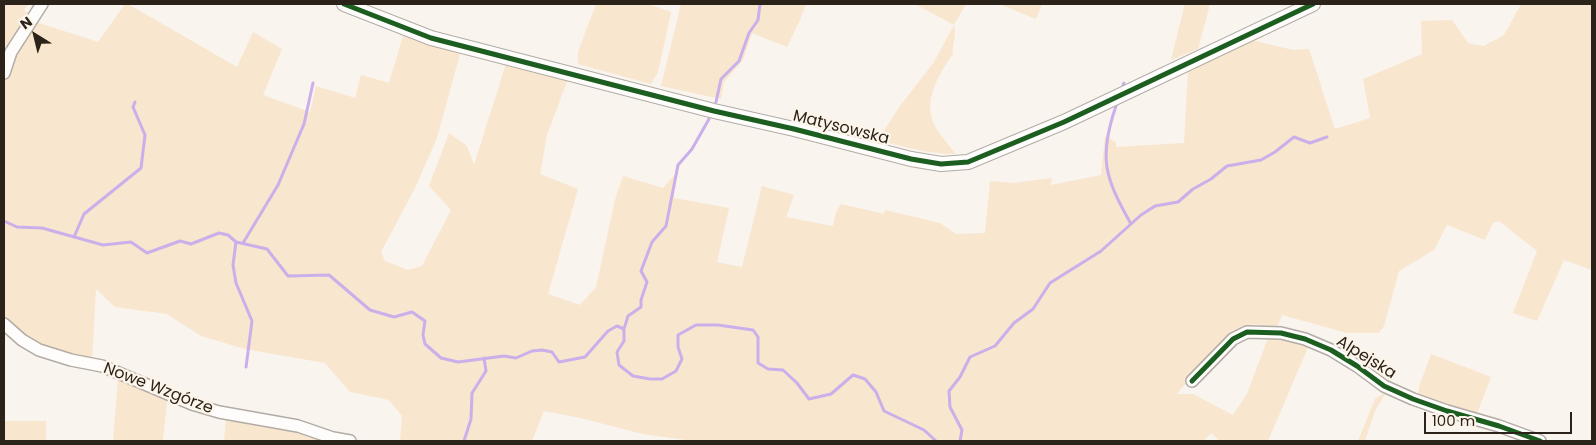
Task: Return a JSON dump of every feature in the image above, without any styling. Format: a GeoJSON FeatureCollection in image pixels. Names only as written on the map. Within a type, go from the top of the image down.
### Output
{"type":"FeatureCollection","features":[{"type":"Feature","properties":{"kind":"street"},"geometry":{"type":"LineString","coordinates":[[4,73],[11,52],[42,4]]}},
{"type":"Feature","properties":{"kind":"street","name":"Matysowska"},"geometry":{"type":"LineString","coordinates":[[344,4],[431,38],[714,111],[911,159],[941,164],[968,162],[1064,122],[1313,4]]}},
{"type":"Feature","properties":{"kind":"street","name":"Nowe Wzgórze"},"geometry":{"type":"LineString","coordinates":[[4,324],[22,340],[39,350],[71,360],[102,366],[192,404],[219,412],[298,426],[333,438],[350,441]]}},
{"type":"Feature","properties":{"kind":"street","name":"Alpejska"},"geometry":{"type":"LineString","coordinates":[[1192,381],[1233,339],[1247,332],[1282,333],[1331,350],[1384,386],[1414,399],[1540,441]]}},
{"type":"Feature","properties":{"kind":"shaded area"},"geometry":{"type":"Polygon","coordinates":[[[4,4],[28,4],[24,10],[39,23],[98,42],[125,4],[128,4],[237,67],[253,32],[282,49],[263,95],[310,112],[316,86],[355,98],[361,75],[389,83],[403,36],[460,54],[437,138],[415,188],[381,252],[385,261],[408,270],[422,266],[451,210],[429,186],[449,133],[467,146],[474,165],[506,64],[568,79],[547,135],[540,174],[578,189],[548,294],[580,305],[596,287],[615,200],[623,176],[663,188],[677,172],[674,198],[729,208],[717,262],[742,267],[762,186],[794,195],[786,217],[833,226],[836,212],[841,204],[884,214],[885,210],[940,223],[956,234],[985,233],[990,181],[1013,183],[1052,178],[1051,185],[1101,175],[1105,136],[1116,142],[1116,147],[1184,143],[1188,71],[1251,40],[1293,50],[1309,49],[1335,129],[1370,118],[1363,79],[1422,54],[1421,21],[1452,20],[1468,43],[1484,46],[1504,35],[1521,4],[1592,4],[1592,270],[1564,260],[1537,321],[1513,313],[1537,251],[1499,221],[1493,223],[1485,240],[1447,225],[1434,250],[1399,271],[1384,326],[1379,333],[1347,333],[1282,315],[1277,328],[1253,324],[1240,328],[1211,355],[1177,394],[1193,394],[1233,415],[1247,394],[1268,338],[1309,345],[1268,441],[1220,441],[1211,433],[1204,441],[693,441],[642,434],[581,418],[544,411],[532,441],[400,441],[402,416],[389,400],[350,392],[325,363],[245,349],[201,336],[167,314],[115,307],[96,289],[92,360],[45,348],[34,342],[4,317],[4,4]]]}},
{"type":"Feature","properties":{"kind":"shaded area"},"geometry":{"type":"Polygon","coordinates":[[[596,4],[648,4],[671,12],[658,72],[651,84],[578,64],[578,52],[596,4]]]}},
{"type":"Feature","properties":{"kind":"shaded area"},"geometry":{"type":"Polygon","coordinates":[[[681,4],[806,4],[787,47],[752,33],[743,60],[724,82],[721,99],[661,86],[681,4]]]}},
{"type":"Feature","properties":{"kind":"shaded area"},"geometry":{"type":"Polygon","coordinates":[[[915,4],[966,4],[954,25],[915,4]]]}},
{"type":"Feature","properties":{"kind":"shaded area"},"geometry":{"type":"Polygon","coordinates":[[[999,4],[1042,4],[1036,19],[999,4]]]}},
{"type":"Feature","properties":{"kind":"shaded area"},"geometry":{"type":"Polygon","coordinates":[[[1185,4],[1210,4],[1198,49],[1171,60],[1185,4]]]}},
{"type":"Feature","properties":{"kind":"shaded area"},"geometry":{"type":"Polygon","coordinates":[[[954,25],[953,54],[935,84],[930,110],[936,128],[956,154],[907,148],[878,140],[900,106],[934,62],[954,25]]]}},
{"type":"Feature","properties":{"kind":"shaded area"},"geometry":{"type":"Polygon","coordinates":[[[1431,354],[1491,377],[1476,416],[1418,397],[1419,387],[1431,354]]]}},
{"type":"Feature","properties":{"kind":"shaded area"},"geometry":{"type":"Polygon","coordinates":[[[118,378],[131,382],[167,400],[163,441],[113,441],[118,378]]]}},
{"type":"Feature","properties":{"kind":"shaded area"},"geometry":{"type":"Polygon","coordinates":[[[1387,391],[1375,411],[1365,441],[1358,441],[1375,399],[1387,391]]]}},
{"type":"Feature","properties":{"kind":"shaded area"},"geometry":{"type":"Polygon","coordinates":[[[226,418],[278,428],[318,438],[319,441],[224,441],[226,418]]]}},
{"type":"Feature","properties":{"kind":"shaded area"},"geometry":{"type":"Polygon","coordinates":[[[4,421],[46,421],[46,441],[4,441],[4,421]]]}},
{"type":"Feature","properties":{"kind":"waterway"},"geometry":{"type":"LineString","coordinates":[[716,102],[721,79],[739,61],[749,33],[758,20],[760,4]]}},
{"type":"Feature","properties":{"kind":"waterway"},"geometry":{"type":"LineString","coordinates":[[243,243],[278,185],[304,124],[313,83]]}},
{"type":"Feature","properties":{"kind":"waterway"},"geometry":{"type":"LineString","coordinates":[[74,237],[84,214],[141,168],[145,135],[133,107],[135,102]]}},
{"type":"Feature","properties":{"kind":"waterway"},"geometry":{"type":"LineString","coordinates":[[1116,106],[1107,140],[1107,167],[1115,193],[1131,224]]}},
{"type":"Feature","properties":{"kind":"waterway"},"geometry":{"type":"LineString","coordinates":[[624,329],[628,316],[641,307],[641,300],[647,282],[641,271],[652,242],[666,226],[678,165],[692,149],[709,119]]}},
{"type":"Feature","properties":{"kind":"waterway"},"geometry":{"type":"LineString","coordinates":[[960,441],[962,430],[950,407],[949,391],[960,377],[970,357],[995,346],[1014,323],[1033,309],[1050,283],[1101,251],[1141,215],[1155,206],[1178,202],[1193,189],[1211,179],[1227,166],[1261,160],[1294,137],[1310,143],[1327,137]]}},
{"type":"Feature","properties":{"kind":"waterway"},"geometry":{"type":"LineString","coordinates":[[4,221],[17,227],[42,228],[103,245],[131,242],[147,253],[180,241],[191,244],[219,233],[228,235],[236,242],[267,249],[288,276],[329,275],[370,310],[394,317],[412,312],[425,321],[423,335],[425,344],[441,358],[458,362],[504,356],[516,358],[532,351],[542,350],[552,352],[559,362],[585,357],[608,331],[617,326],[624,329],[624,341],[617,352],[619,365],[633,376],[662,379],[676,371],[682,359],[678,347],[678,335],[696,325],[718,325],[753,330],[758,337],[758,363],[768,369],[783,370],[797,383],[809,399],[831,394],[853,375],[865,379],[876,392],[884,411],[924,430],[936,441]]}},
{"type":"Feature","properties":{"kind":"waterway"},"geometry":{"type":"LineString","coordinates":[[236,242],[233,265],[236,283],[252,321],[246,367]]}},
{"type":"Feature","properties":{"kind":"waterway"},"geometry":{"type":"LineString","coordinates":[[464,441],[471,419],[472,393],[486,371],[484,358]]}},
{"type":"Feature","properties":{"kind":"cycle path"},"geometry":{"type":"LineString","coordinates":[[344,4],[431,38],[714,111],[911,159],[941,164],[968,162],[1064,122],[1313,4]]}},
{"type":"Feature","properties":{"kind":"cycle path"},"geometry":{"type":"LineString","coordinates":[[1192,381],[1233,339],[1247,332],[1281,333],[1305,339],[1331,350],[1384,386],[1413,399],[1540,441]]}}]}
